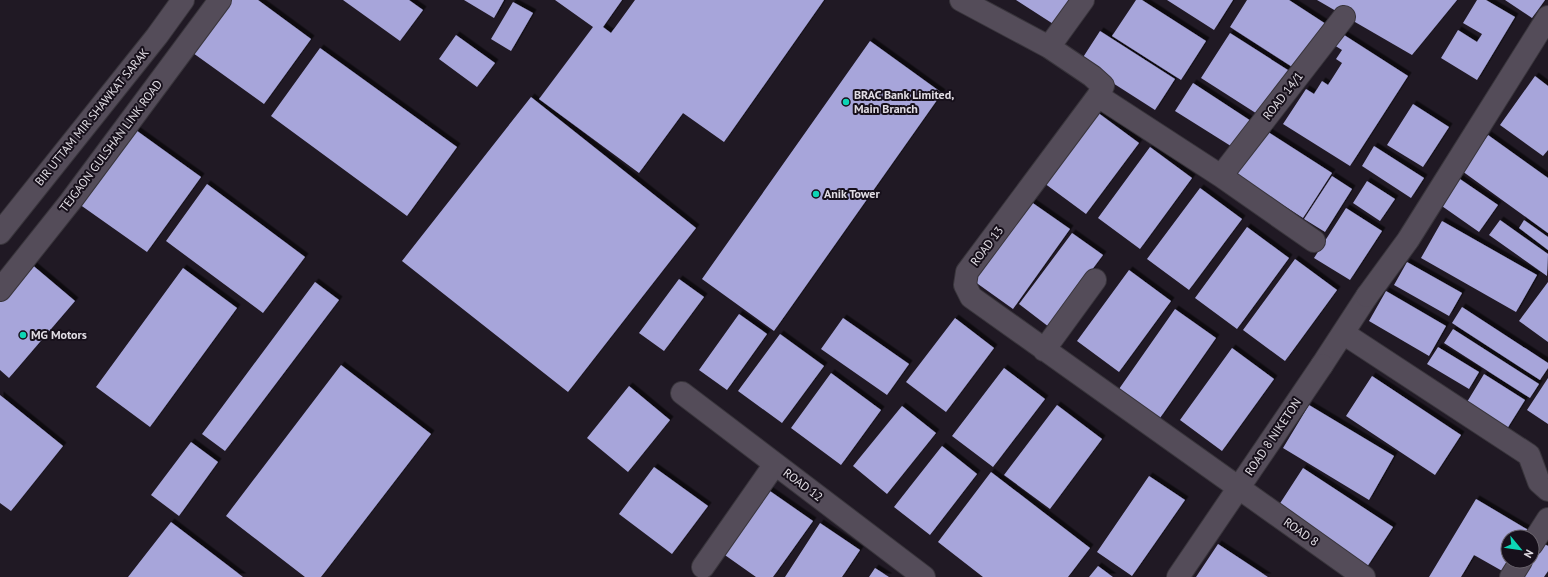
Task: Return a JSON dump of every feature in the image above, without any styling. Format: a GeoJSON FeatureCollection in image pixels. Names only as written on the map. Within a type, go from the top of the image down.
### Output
{"type":"FeatureCollection","features":[{"type":"Feature","properties":{"kind":"street","name":"BIR UTTAM MIR SHAWKAT SARAK"},"geometry":{"type":"LineString","coordinates":[[0,233],[157,36],[183,0]]}},
{"type":"Feature","properties":{"kind":"street","name":"TEJGAON GULSHAN LINK ROAD"},"geometry":{"type":"LineString","coordinates":[[0,290],[70,202],[220,0]]}},
{"type":"Feature","properties":{"kind":"street"},"geometry":{"type":"LineString","coordinates":[[961,0],[1049,47],[1092,76],[1103,86],[1098,96],[1221,176],[1314,241]]}},
{"type":"Feature","properties":{"kind":"street"},"geometry":{"type":"LineString","coordinates":[[1049,47],[1083,0]]}},
{"type":"Feature","properties":{"kind":"street","name":"ROAD 14/1"},"geometry":{"type":"LineString","coordinates":[[1221,176],[1344,17]]}},
{"type":"Feature","properties":{"kind":"street","name":"ROAD 8 NIKETON"},"geometry":{"type":"LineString","coordinates":[[1178,577],[1367,296],[1408,240],[1548,17]]}},
{"type":"Feature","properties":{"kind":"street","name":"ROAD 13"},"geometry":{"type":"LineString","coordinates":[[1098,96],[967,272],[965,285],[971,297],[1238,488]]}},
{"type":"Feature","properties":{"kind":"street"},"geometry":{"type":"LineString","coordinates":[[1044,350],[1095,280]]}},
{"type":"Feature","properties":{"kind":"street"},"geometry":{"type":"LineString","coordinates":[[1342,333],[1529,455],[1539,482],[1548,490]]}},
{"type":"Feature","properties":{"kind":"street","name":"ROAD 12"},"geometry":{"type":"LineString","coordinates":[[682,393],[924,577]]}},
{"type":"Feature","properties":{"kind":"street"},"geometry":{"type":"LineString","coordinates":[[703,567],[775,464]]}},
{"type":"Feature","properties":{"kind":"street","name":"ROAD 8"},"geometry":{"type":"LineString","coordinates":[[1238,488],[1364,577]]}},
{"type":"Feature","properties":{"kind":"street"},"geometry":{"type":"LineString","coordinates":[[1540,532],[1548,519]]}},
{"type":"Feature","properties":{"kind":"building"},"geometry":{"type":"Polygon","coordinates":[[[231,0],[258,0],[311,39],[264,104],[193,53],[231,0]]]}},
{"type":"Feature","properties":{"kind":"building"},"geometry":{"type":"Polygon","coordinates":[[[343,0],[409,0],[423,10],[400,41],[343,0]]]}},
{"type":"Feature","properties":{"kind":"building"},"geometry":{"type":"Polygon","coordinates":[[[464,0],[504,0],[494,18],[464,0]]]}},
{"type":"Feature","properties":{"kind":"building"},"geometry":{"type":"Polygon","coordinates":[[[555,0],[622,0],[603,27],[611,33],[635,0],[824,0],[724,142],[683,113],[639,173],[539,99],[593,27],[555,0]]]}},
{"type":"Feature","properties":{"kind":"building"},"geometry":{"type":"Polygon","coordinates":[[[1016,0],[1080,0],[1061,29],[1016,0]]]}},
{"type":"Feature","properties":{"kind":"building"},"geometry":{"type":"Polygon","coordinates":[[[1136,0],[1142,0],[1206,41],[1181,80],[1112,36],[1136,0]]]}},
{"type":"Feature","properties":{"kind":"building"},"geometry":{"type":"Polygon","coordinates":[[[1167,0],[1233,0],[1214,30],[1167,0]]]}},
{"type":"Feature","properties":{"kind":"building"},"geometry":{"type":"Polygon","coordinates":[[[1247,0],[1289,0],[1329,26],[1300,72],[1230,27],[1247,0]]]}},
{"type":"Feature","properties":{"kind":"building"},"geometry":{"type":"Polygon","coordinates":[[[1317,0],[1457,0],[1412,55],[1317,0]]]}},
{"type":"Feature","properties":{"kind":"building"},"geometry":{"type":"Polygon","coordinates":[[[1477,0],[1486,0],[1515,17],[1477,80],[1441,58],[1458,30],[1477,42],[1482,34],[1463,23],[1477,0]]]}},
{"type":"Feature","properties":{"kind":"building"},"geometry":{"type":"Polygon","coordinates":[[[1505,0],[1545,0],[1532,18],[1505,0]]]}},
{"type":"Feature","properties":{"kind":"building"},"geometry":{"type":"Polygon","coordinates":[[[513,2],[533,13],[511,51],[491,39],[513,2]]]}},
{"type":"Feature","properties":{"kind":"building"},"geometry":{"type":"Polygon","coordinates":[[[1100,31],[1175,79],[1155,110],[1080,62],[1100,31]]]}},
{"type":"Feature","properties":{"kind":"building"},"geometry":{"type":"Polygon","coordinates":[[[1230,33],[1291,72],[1262,117],[1201,78],[1230,33]]]}},
{"type":"Feature","properties":{"kind":"building"},"geometry":{"type":"Polygon","coordinates":[[[1341,33],[1408,76],[1350,166],[1283,124],[1306,89],[1314,94],[1322,81],[1328,85],[1342,63],[1336,59],[1342,50],[1334,45],[1341,33]]]}},
{"type":"Feature","properties":{"kind":"building"},"geometry":{"type":"Polygon","coordinates":[[[456,35],[495,63],[477,87],[439,59],[456,35]]]}},
{"type":"Feature","properties":{"kind":"building","name":"Anik Tower"},"geometry":{"type":"Polygon","coordinates":[[[870,41],[942,93],[774,331],[702,279],[870,41]]]}},
{"type":"Feature","properties":{"kind":"building"},"geometry":{"type":"Polygon","coordinates":[[[320,48],[457,147],[407,216],[271,116],[320,48]]]}},
{"type":"Feature","properties":{"kind":"building"},"geometry":{"type":"Polygon","coordinates":[[[1535,76],[1548,86],[1548,150],[1543,156],[1500,125],[1535,76]]]}},
{"type":"Feature","properties":{"kind":"building"},"geometry":{"type":"Polygon","coordinates":[[[1193,83],[1251,121],[1234,148],[1175,111],[1193,83]]]}},
{"type":"Feature","properties":{"kind":"building"},"geometry":{"type":"Polygon","coordinates":[[[531,97],[696,228],[568,392],[402,261],[531,97]]]}},
{"type":"Feature","properties":{"kind":"building"},"geometry":{"type":"Polygon","coordinates":[[[1413,104],[1449,127],[1423,167],[1387,145],[1413,104]]]}},
{"type":"Feature","properties":{"kind":"building"},"geometry":{"type":"Polygon","coordinates":[[[1097,112],[1139,143],[1086,214],[1044,183],[1097,112]]]}},
{"type":"Feature","properties":{"kind":"building"},"geometry":{"type":"Polygon","coordinates":[[[133,128],[201,177],[147,252],[79,204],[133,128]]]}},
{"type":"Feature","properties":{"kind":"building"},"geometry":{"type":"Polygon","coordinates":[[[1262,128],[1332,173],[1303,218],[1233,173],[1262,128]]]}},
{"type":"Feature","properties":{"kind":"building"},"geometry":{"type":"Polygon","coordinates":[[[1488,135],[1548,178],[1548,233],[1462,171],[1488,135]]]}},
{"type":"Feature","properties":{"kind":"building"},"geometry":{"type":"Polygon","coordinates":[[[1374,146],[1424,178],[1411,198],[1362,166],[1374,146]]]}},
{"type":"Feature","properties":{"kind":"building"},"geometry":{"type":"Polygon","coordinates":[[[1150,147],[1192,178],[1140,249],[1098,218],[1150,147]]]}},
{"type":"Feature","properties":{"kind":"building"},"geometry":{"type":"Polygon","coordinates":[[[1332,176],[1352,189],[1325,232],[1304,219],[1332,176]]]}},
{"type":"Feature","properties":{"kind":"building"},"geometry":{"type":"Polygon","coordinates":[[[1457,177],[1498,205],[1479,232],[1439,204],[1457,177]]]}},
{"type":"Feature","properties":{"kind":"building"},"geometry":{"type":"Polygon","coordinates":[[[1367,181],[1395,199],[1380,221],[1353,203],[1367,181]]]}},
{"type":"Feature","properties":{"kind":"building"},"geometry":{"type":"Polygon","coordinates":[[[207,184],[305,257],[263,313],[166,241],[207,184]]]}},
{"type":"Feature","properties":{"kind":"building"},"geometry":{"type":"Polygon","coordinates":[[[1200,188],[1242,219],[1189,290],[1147,259],[1200,188]]]}},
{"type":"Feature","properties":{"kind":"building"},"geometry":{"type":"Polygon","coordinates":[[[1027,199],[1070,229],[1013,309],[971,279],[1027,199]]]}},
{"type":"Feature","properties":{"kind":"building"},"geometry":{"type":"Polygon","coordinates":[[[1346,208],[1382,231],[1350,280],[1314,258],[1346,208]]]}},
{"type":"Feature","properties":{"kind":"building"},"geometry":{"type":"Polygon","coordinates":[[[1500,220],[1548,254],[1547,276],[1489,235],[1500,220]]]}},
{"type":"Feature","properties":{"kind":"building"},"geometry":{"type":"Polygon","coordinates":[[[1524,220],[1548,237],[1548,250],[1519,228],[1524,220]]]}},
{"type":"Feature","properties":{"kind":"building"},"geometry":{"type":"Polygon","coordinates":[[[1442,221],[1537,275],[1516,312],[1421,258],[1442,221]]]}},
{"type":"Feature","properties":{"kind":"building"},"geometry":{"type":"Polygon","coordinates":[[[1247,227],[1289,258],[1237,329],[1195,298],[1247,227]]]}},
{"type":"Feature","properties":{"kind":"building"},"geometry":{"type":"Polygon","coordinates":[[[1072,233],[1103,255],[1049,327],[1019,304],[1072,233]]]}},
{"type":"Feature","properties":{"kind":"building"},"geometry":{"type":"Polygon","coordinates":[[[1295,259],[1337,290],[1285,361],[1243,330],[1295,259]]]}},
{"type":"Feature","properties":{"kind":"building"},"geometry":{"type":"Polygon","coordinates":[[[1407,262],[1462,293],[1449,316],[1394,285],[1407,262]]]}},
{"type":"Feature","properties":{"kind":"building","name":"MG Motors"},"geometry":{"type":"Polygon","coordinates":[[[30,263],[75,301],[9,378],[0,370],[0,298],[30,263]]]}},
{"type":"Feature","properties":{"kind":"building"},"geometry":{"type":"Polygon","coordinates":[[[183,268],[237,308],[150,427],[96,387],[183,268]]]}},
{"type":"Feature","properties":{"kind":"building"},"geometry":{"type":"Polygon","coordinates":[[[1129,270],[1171,301],[1119,372],[1077,341],[1129,270]]]}},
{"type":"Feature","properties":{"kind":"building"},"geometry":{"type":"Polygon","coordinates":[[[679,279],[704,297],[664,351],[639,333],[679,279]]]}},
{"type":"Feature","properties":{"kind":"building"},"geometry":{"type":"Polygon","coordinates":[[[315,282],[339,300],[225,451],[202,434],[315,282]]]}},
{"type":"Feature","properties":{"kind":"building"},"geometry":{"type":"Polygon","coordinates":[[[1548,282],[1548,342],[1519,321],[1548,282]]]}},
{"type":"Feature","properties":{"kind":"building"},"geometry":{"type":"Polygon","coordinates":[[[1386,291],[1446,326],[1429,356],[1369,321],[1386,291]]]}},
{"type":"Feature","properties":{"kind":"building"},"geometry":{"type":"Polygon","coordinates":[[[1462,307],[1548,363],[1548,368],[1540,380],[1452,323],[1462,307]]]}},
{"type":"Feature","properties":{"kind":"building"},"geometry":{"type":"Polygon","coordinates":[[[1175,309],[1216,338],[1160,418],[1119,389],[1175,309]]]}},
{"type":"Feature","properties":{"kind":"building"},"geometry":{"type":"Polygon","coordinates":[[[739,314],[767,334],[727,390],[699,370],[739,314]]]}},
{"type":"Feature","properties":{"kind":"building"},"geometry":{"type":"Polygon","coordinates":[[[843,318],[909,364],[887,395],[821,349],[843,318]]]}},
{"type":"Feature","properties":{"kind":"building"},"geometry":{"type":"Polygon","coordinates":[[[955,318],[994,348],[946,412],[906,382],[955,318]]]}},
{"type":"Feature","properties":{"kind":"building"},"geometry":{"type":"Polygon","coordinates":[[[1453,329],[1539,384],[1530,398],[1444,343],[1453,329]]]}},
{"type":"Feature","properties":{"kind":"building"},"geometry":{"type":"Polygon","coordinates":[[[780,334],[824,366],[782,423],[738,391],[780,334]]]}},
{"type":"Feature","properties":{"kind":"building"},"geometry":{"type":"Polygon","coordinates":[[[1438,347],[1479,372],[1469,389],[1427,364],[1438,347]]]}},
{"type":"Feature","properties":{"kind":"building"},"geometry":{"type":"Polygon","coordinates":[[[1232,348],[1274,379],[1222,451],[1180,420],[1232,348]]]}},
{"type":"Feature","properties":{"kind":"building"},"geometry":{"type":"Polygon","coordinates":[[[341,365],[431,434],[321,577],[305,577],[226,516],[341,365]]]}},
{"type":"Feature","properties":{"kind":"building"},"geometry":{"type":"Polygon","coordinates":[[[1004,368],[1045,399],[993,467],[952,436],[1004,368]]]}},
{"type":"Feature","properties":{"kind":"building"},"geometry":{"type":"Polygon","coordinates":[[[831,373],[881,410],[841,465],[791,428],[831,373]]]}},
{"type":"Feature","properties":{"kind":"building"},"geometry":{"type":"Polygon","coordinates":[[[1484,374],[1525,400],[1505,432],[1464,407],[1484,374]]]}},
{"type":"Feature","properties":{"kind":"building"},"geometry":{"type":"Polygon","coordinates":[[[1372,376],[1461,435],[1435,475],[1346,416],[1372,376]]]}},
{"type":"Feature","properties":{"kind":"building"},"geometry":{"type":"Polygon","coordinates":[[[1548,378],[1548,424],[1527,410],[1548,378]]]}},
{"type":"Feature","properties":{"kind":"building"},"geometry":{"type":"Polygon","coordinates":[[[629,386],[670,420],[628,472],[587,438],[629,386]]]}},
{"type":"Feature","properties":{"kind":"building"},"geometry":{"type":"Polygon","coordinates":[[[0,395],[63,446],[11,511],[0,503],[0,395]]]}},
{"type":"Feature","properties":{"kind":"building"},"geometry":{"type":"Polygon","coordinates":[[[1057,405],[1102,439],[1050,509],[1004,475],[1057,405]]]}},
{"type":"Feature","properties":{"kind":"building"},"geometry":{"type":"Polygon","coordinates":[[[1309,405],[1394,456],[1369,500],[1283,448],[1309,405]]]}},
{"type":"Feature","properties":{"kind":"building"},"geometry":{"type":"Polygon","coordinates":[[[902,406],[936,433],[887,494],[853,466],[902,406]]]}},
{"type":"Feature","properties":{"kind":"building"},"geometry":{"type":"Polygon","coordinates":[[[191,442],[218,462],[179,516],[151,495],[191,442]]]}},
{"type":"Feature","properties":{"kind":"building"},"geometry":{"type":"Polygon","coordinates":[[[942,446],[977,474],[930,535],[894,507],[942,446]]]}},
{"type":"Feature","properties":{"kind":"building"},"geometry":{"type":"Polygon","coordinates":[[[654,467],[708,506],[672,554],[619,514],[654,467]]]}},
{"type":"Feature","properties":{"kind":"building"},"geometry":{"type":"Polygon","coordinates":[[[1303,468],[1393,527],[1367,567],[1277,508],[1303,468]]]}},
{"type":"Feature","properties":{"kind":"building"},"geometry":{"type":"Polygon","coordinates":[[[991,472],[1090,548],[1068,577],[983,577],[938,542],[991,472]]]}},
{"type":"Feature","properties":{"kind":"building"},"geometry":{"type":"Polygon","coordinates":[[[1149,476],[1185,500],[1132,576],[1097,552],[1149,476]]]}},
{"type":"Feature","properties":{"kind":"building"},"geometry":{"type":"Polygon","coordinates":[[[767,489],[813,521],[773,577],[756,577],[722,553],[767,489]]]}},
{"type":"Feature","properties":{"kind":"building"},"geometry":{"type":"Polygon","coordinates":[[[1476,499],[1527,529],[1500,529],[1500,569],[1506,569],[1504,572],[1474,555],[1461,577],[1429,577],[1476,499]]]}},
{"type":"Feature","properties":{"kind":"building"},"geometry":{"type":"Polygon","coordinates":[[[171,522],[243,577],[128,577],[171,522]]]}},
{"type":"Feature","properties":{"kind":"building"},"geometry":{"type":"Polygon","coordinates":[[[820,523],[860,550],[842,577],[785,577],[820,523]]]}},
{"type":"Feature","properties":{"kind":"building"},"geometry":{"type":"Polygon","coordinates":[[[1541,542],[1548,546],[1548,571],[1544,577],[1517,577],[1522,569],[1540,569],[1541,542]]]}},
{"type":"Feature","properties":{"kind":"building"},"geometry":{"type":"Polygon","coordinates":[[[1218,544],[1268,577],[1196,577],[1218,544]]]}},
{"type":"Feature","properties":{"kind":"building"},"geometry":{"type":"Polygon","coordinates":[[[1098,566],[1113,577],[1089,577],[1098,566]]]}},
{"type":"Feature","properties":{"kind":"building"},"geometry":{"type":"Polygon","coordinates":[[[875,568],[889,577],[869,577],[875,568]]]}},
{"type":"Feature","properties":{"kind":"place","name":"BRAC Bank Limited, Main Branch"},"geometry":{"type":"Point","coordinates":[846,102]}},
{"type":"Feature","properties":{"kind":"place","name":"Anik Tower"},"geometry":{"type":"Point","coordinates":[816,194]}},
{"type":"Feature","properties":{"kind":"place","name":"MG Motors"},"geometry":{"type":"Point","coordinates":[23,335]}}]}
